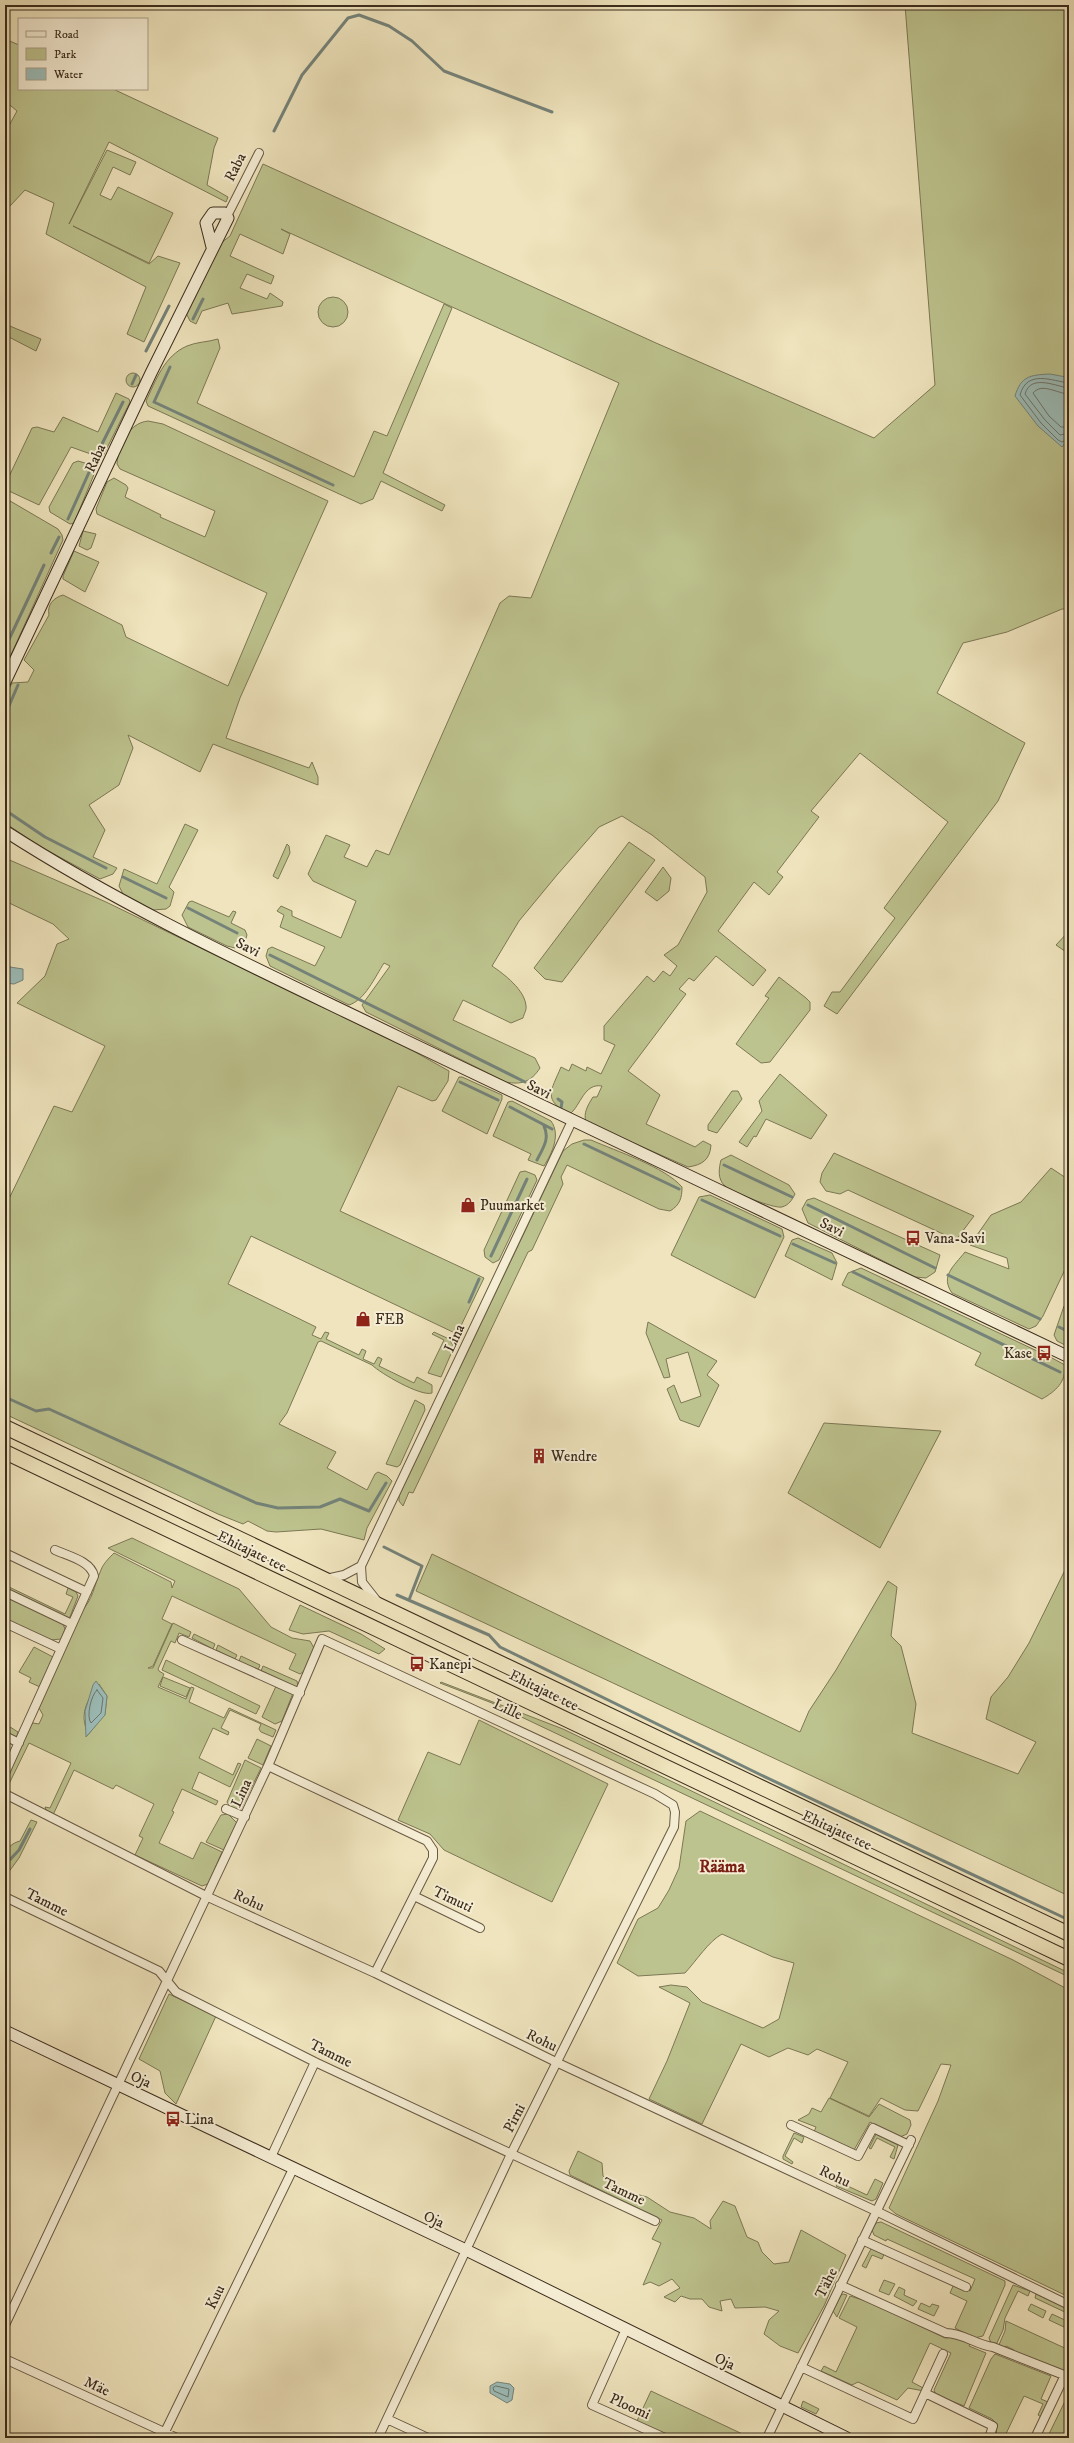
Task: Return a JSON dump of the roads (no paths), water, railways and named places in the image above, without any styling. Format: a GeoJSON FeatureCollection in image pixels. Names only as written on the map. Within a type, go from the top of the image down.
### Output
{"type":"FeatureCollection","features":[{"type":"Feature","properties":{"kind":"highway","name":"Ehitajate tee"},"geometry":{"type":"LineString","coordinates":[[5,1427],[1069,1934]]}},
{"type":"Feature","properties":{"kind":"highway","name":"Ehitajate tee"},"geometry":{"type":"LineString","coordinates":[[5,1452],[1069,1959]]}},
{"type":"Feature","properties":{"kind":"street","name":"Raba"},"geometry":{"type":"LineString","coordinates":[[5,682],[212,247],[228,218],[227,216],[259,152]]}},
{"type":"Feature","properties":{"kind":"street"},"geometry":{"type":"LineString","coordinates":[[212,247],[206,227],[208,217],[213,213],[220,211],[227,216]]}},
{"type":"Feature","properties":{"kind":"street","name":"Savi"},"geometry":{"type":"LineString","coordinates":[[5,831],[72,872],[144,912],[572,1121],[1069,1358]]}},
{"type":"Feature","properties":{"kind":"street","name":"Lina"},"geometry":{"type":"LineString","coordinates":[[360,1566],[572,1121]]}},
{"type":"Feature","properties":{"kind":"street"},"geometry":{"type":"LineString","coordinates":[[5,1774],[94,1576],[92,1570],[84,1563],[55,1550]]}},
{"type":"Feature","properties":{"kind":"street"},"geometry":{"type":"LineString","coordinates":[[5,1553],[87,1592]]}},
{"type":"Feature","properties":{"kind":"street"},"geometry":{"type":"LineString","coordinates":[[325,1580],[344,1575],[360,1566],[362,1582],[381,1606]]}},
{"type":"Feature","properties":{"kind":"street"},"geometry":{"type":"LineString","coordinates":[[5,1592],[72,1624]]}},
{"type":"Feature","properties":{"kind":"street"},"geometry":{"type":"LineString","coordinates":[[5,1623],[61,1649]]}},
{"type":"Feature","properties":{"kind":"street","name":"Lina"},"geometry":{"type":"LineString","coordinates":[[5,2325],[166,1980],[208,1896],[268,1766],[322,1639]]}},
{"type":"Feature","properties":{"kind":"street","name":"Lille"},"geometry":{"type":"LineString","coordinates":[[322,1639],[655,1794],[673,1805],[675,1812]]}},
{"type":"Feature","properties":{"kind":"street"},"geometry":{"type":"LineString","coordinates":[[182,1640],[300,1693]]}},
{"type":"Feature","properties":{"kind":"street"},"geometry":{"type":"LineString","coordinates":[[5,1736],[19,1743]]}},
{"type":"Feature","properties":{"kind":"street"},"geometry":{"type":"LineString","coordinates":[[268,1766],[427,1841],[433,1850],[433,1858],[375,1973]]}},
{"type":"Feature","properties":{"kind":"street","name":"Rohu"},"geometry":{"type":"LineString","coordinates":[[5,1794],[208,1896],[375,1973],[558,2063],[876,2211],[1069,2305]]}},
{"type":"Feature","properties":{"kind":"street"},"geometry":{"type":"LineString","coordinates":[[226,1808],[244,1817]]}},
{"type":"Feature","properties":{"kind":"street","name":"Pirni"},"geometry":{"type":"LineString","coordinates":[[378,2438],[511,2154],[558,2063],[674,1827],[675,1812]]}},
{"type":"Feature","properties":{"kind":"street","name":"Timuti"},"geometry":{"type":"LineString","coordinates":[[414,1896],[480,1928]]}},
{"type":"Feature","properties":{"kind":"street","name":"Tamme"},"geometry":{"type":"LineString","coordinates":[[6,1899],[159,1971],[176,1992],[315,2062],[655,2221]]}},
{"type":"Feature","properties":{"kind":"street","name":"Oja"},"geometry":{"type":"LineString","coordinates":[[5,2030],[293,2169],[466,2250],[783,2406],[829,2434],[848,2438]]}},
{"type":"Feature","properties":{"kind":"street"},"geometry":{"type":"LineString","coordinates":[[271,2158],[315,2062]]}},
{"type":"Feature","properties":{"kind":"street","name":"Tähe"},"geometry":{"type":"LineString","coordinates":[[767,2438],[910,2142],[873,2128],[858,2156],[791,2125]]}},
{"type":"Feature","properties":{"kind":"street","name":"Kuu"},"geometry":{"type":"LineString","coordinates":[[164,2435],[293,2169]]}},
{"type":"Feature","properties":{"kind":"street"},"geometry":{"type":"LineString","coordinates":[[862,2240],[966,2287]]}},
{"type":"Feature","properties":{"kind":"street"},"geometry":{"type":"LineString","coordinates":[[840,2285],[946,2334],[955,2333],[981,2346],[993,2347],[1067,2376],[1035,2438]]}},
{"type":"Feature","properties":{"kind":"street","name":"Ploomi"},"geometry":{"type":"LineString","coordinates":[[626,2329],[592,2405],[665,2438]]}},
{"type":"Feature","properties":{"kind":"street"},"geometry":{"type":"LineString","coordinates":[[801,2367],[913,2419],[943,2354]]}},
{"type":"Feature","properties":{"kind":"street","name":"Mäe"},"geometry":{"type":"LineString","coordinates":[[5,2359],[164,2435],[177,2438]]}},
{"type":"Feature","properties":{"kind":"street"},"geometry":{"type":"LineString","coordinates":[[925,2392],[993,2426],[989,2438]]}},
{"type":"Feature","properties":{"kind":"street"},"geometry":{"type":"LineString","coordinates":[[387,2419],[428,2438]]}},
{"type":"Feature","properties":{"kind":"water"},"geometry":{"type":"Polygon","coordinates":[[[1050,374],[1066,377],[1069,383],[1069,439],[1062,447],[1038,426],[1015,396],[1020,384],[1027,378],[1037,375],[1050,374]]]}},
{"type":"Feature","properties":{"kind":"water"},"geometry":{"type":"Polygon","coordinates":[[[5,954],[10,967],[23,969],[23,980],[14,984],[5,983],[5,954]]]}},
{"type":"Feature","properties":{"kind":"water"},"geometry":{"type":"Polygon","coordinates":[[[96,1681],[107,1696],[105,1715],[86,1737],[85,1711],[93,1685],[96,1681]]]}},
{"type":"Feature","properties":{"kind":"water"},"geometry":{"type":"Polygon","coordinates":[[[497,2382],[510,2384],[514,2388],[512,2400],[507,2403],[490,2393],[490,2386],[497,2382]]]}},
{"type":"Feature","properties":{"kind":"waterway"},"geometry":{"type":"LineString","coordinates":[[274,131],[302,75],[348,18],[359,15],[389,26],[412,41],[444,71],[552,112]]}},
{"type":"Feature","properties":{"kind":"waterway"},"geometry":{"type":"LineString","coordinates":[[193,319],[203,299]]}},
{"type":"Feature","properties":{"kind":"waterway"},"geometry":{"type":"LineString","coordinates":[[146,351],[169,306]]}},
{"type":"Feature","properties":{"kind":"waterway"},"geometry":{"type":"LineString","coordinates":[[170,367],[154,402],[333,485]]}},
{"type":"Feature","properties":{"kind":"waterway"},"geometry":{"type":"LineString","coordinates":[[132,384],[136,375]]}},
{"type":"Feature","properties":{"kind":"waterway"},"geometry":{"type":"LineString","coordinates":[[97,454],[123,402]]}},
{"type":"Feature","properties":{"kind":"waterway"},"geometry":{"type":"LineString","coordinates":[[68,519],[91,468]]}},
{"type":"Feature","properties":{"kind":"waterway"},"geometry":{"type":"LineString","coordinates":[[51,553],[59,537]]}},
{"type":"Feature","properties":{"kind":"waterway"},"geometry":{"type":"LineString","coordinates":[[5,648],[44,565]]}},
{"type":"Feature","properties":{"kind":"waterway"},"geometry":{"type":"LineString","coordinates":[[5,715],[18,685]]}},
{"type":"Feature","properties":{"kind":"waterway"},"geometry":{"type":"LineString","coordinates":[[5,810],[45,837],[106,868]]}},
{"type":"Feature","properties":{"kind":"waterway"},"geometry":{"type":"LineString","coordinates":[[123,877],[166,898]]}},
{"type":"Feature","properties":{"kind":"waterway"},"geometry":{"type":"LineString","coordinates":[[188,908],[237,933]]}},
{"type":"Feature","properties":{"kind":"waterway"},"geometry":{"type":"LineString","coordinates":[[270,955],[525,1082]]}},
{"type":"Feature","properties":{"kind":"waterway"},"geometry":{"type":"LineString","coordinates":[[460,1082],[498,1100]]}},
{"type":"Feature","properties":{"kind":"waterway"},"geometry":{"type":"LineString","coordinates":[[558,1099],[562,1102],[561,1108]]}},
{"type":"Feature","properties":{"kind":"waterway"},"geometry":{"type":"LineString","coordinates":[[510,1107],[552,1129]]}},
{"type":"Feature","properties":{"kind":"waterway"},"geometry":{"type":"LineString","coordinates":[[537,1160],[546,1139],[546,1131],[544,1126]]}},
{"type":"Feature","properties":{"kind":"waterway"},"geometry":{"type":"LineString","coordinates":[[584,1144],[679,1189]]}},
{"type":"Feature","properties":{"kind":"waterway"},"geometry":{"type":"LineString","coordinates":[[724,1165],[792,1197]]}},
{"type":"Feature","properties":{"kind":"waterway"},"geometry":{"type":"LineString","coordinates":[[491,1256],[527,1179]]}},
{"type":"Feature","properties":{"kind":"waterway"},"geometry":{"type":"LineString","coordinates":[[702,1200],[780,1236]]}},
{"type":"Feature","properties":{"kind":"waterway"},"geometry":{"type":"LineString","coordinates":[[808,1205],[935,1268]]}},
{"type":"Feature","properties":{"kind":"waterway"},"geometry":{"type":"LineString","coordinates":[[793,1244],[835,1263]]}},
{"type":"Feature","properties":{"kind":"waterway"},"geometry":{"type":"LineString","coordinates":[[853,1272],[1060,1372]]}},
{"type":"Feature","properties":{"kind":"waterway"},"geometry":{"type":"LineString","coordinates":[[948,1275],[1040,1319]]}},
{"type":"Feature","properties":{"kind":"waterway"},"geometry":{"type":"LineString","coordinates":[[469,1302],[479,1279]]}},
{"type":"Feature","properties":{"kind":"waterway"},"geometry":{"type":"LineString","coordinates":[[1059,1327],[1069,1332]]}},
{"type":"Feature","properties":{"kind":"waterway"},"geometry":{"type":"LineString","coordinates":[[5,1397],[36,1411],[49,1409],[256,1503],[278,1508],[320,1507],[340,1499],[369,1511],[386,1483]]}},
{"type":"Feature","properties":{"kind":"waterway"},"geometry":{"type":"LineString","coordinates":[[384,1547],[422,1566],[409,1600]]}},
{"type":"Feature","properties":{"kind":"waterway"},"geometry":{"type":"LineString","coordinates":[[397,1595],[489,1635],[500,1647],[761,1775],[1069,1920]]}},
{"type":"Feature","properties":{"kind":"waterway"},"geometry":{"type":"LineString","coordinates":[[5,1865],[19,1850],[30,1829]]}},
{"type":"Feature","properties":{"kind":"place","name":"Puumarket"},"geometry":{"type":"Point","coordinates":[468,1205]}},
{"type":"Feature","properties":{"kind":"place","name":"Vana-Savi"},"geometry":{"type":"Point","coordinates":[913,1238]}},
{"type":"Feature","properties":{"kind":"place","name":"FEB"},"geometry":{"type":"Point","coordinates":[363,1319]}},
{"type":"Feature","properties":{"kind":"place","name":"Kase"},"geometry":{"type":"Point","coordinates":[1044,1353]}},
{"type":"Feature","properties":{"kind":"place","name":"Wendre"},"geometry":{"type":"Point","coordinates":[539,1456]}},
{"type":"Feature","properties":{"kind":"place","name":"Kanepi"},"geometry":{"type":"Point","coordinates":[417,1664]}},
{"type":"Feature","properties":{"kind":"place","name":"Lina"},"geometry":{"type":"Point","coordinates":[173,2119]}},
{"type":"Feature","properties":{"kind":"district","name":"Rääma"},"geometry":{"type":"Point","coordinates":[722,1866]}}]}
